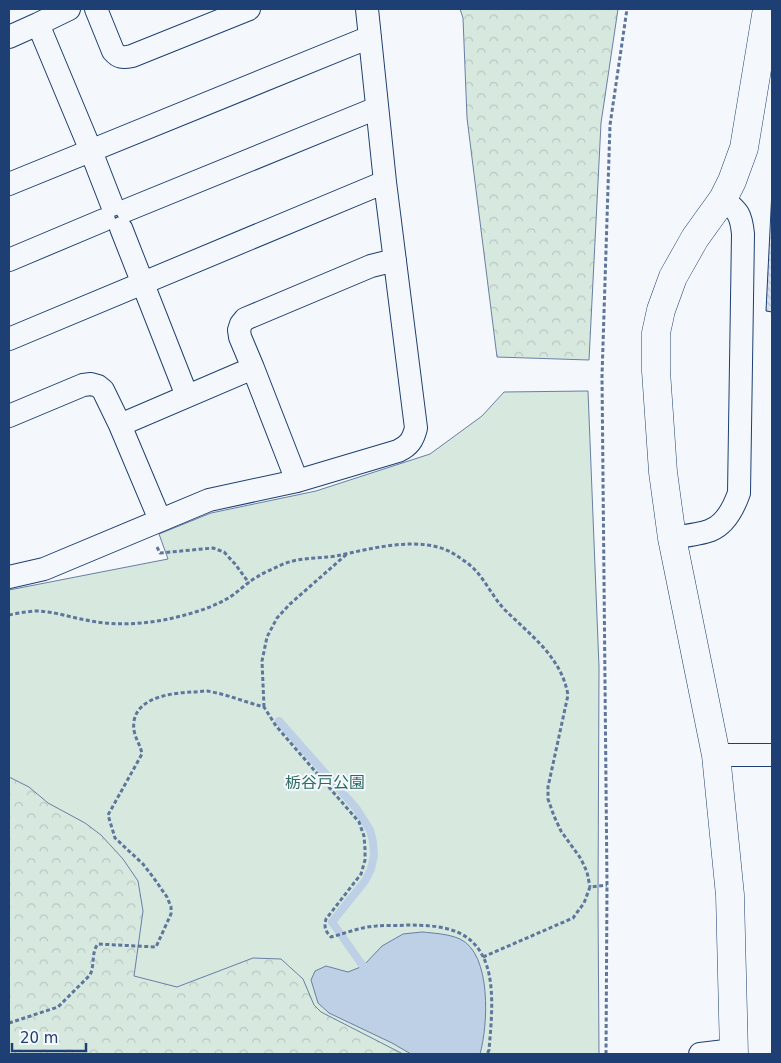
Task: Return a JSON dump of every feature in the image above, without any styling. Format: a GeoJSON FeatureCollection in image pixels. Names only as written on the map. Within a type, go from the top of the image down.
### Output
{"type":"FeatureCollection","features":[{"type":"Feature","properties":{"kind":"street"},"geometry":{"type":"LineString","coordinates":[[9,37],[69,9]]}},
{"type":"Feature","properties":{"kind":"street"},"geometry":{"type":"LineString","coordinates":[[96,9],[113,51],[118,56],[124,58],[249,9]]}},
{"type":"Feature","properties":{"kind":"street"},"geometry":{"type":"LineString","coordinates":[[9,577],[44,569],[209,500],[297,481],[398,451],[406,447],[414,438],[416,428],[377,108],[367,9]]}},
{"type":"Feature","properties":{"kind":"street"},"geometry":{"type":"LineString","coordinates":[[700,1054],[734,1052],[730,895],[716,755],[672,538],[662,463],[656,371],[656,333],[661,310],[673,276],[732,181],[744,148],[767,9]]}},
{"type":"Feature","properties":{"kind":"street"},"geometry":{"type":"LineString","coordinates":[[38,24],[91,151],[187,396]]}},
{"type":"Feature","properties":{"kind":"street"},"geometry":{"type":"LineString","coordinates":[[9,184],[370,37]]}},
{"type":"Feature","properties":{"kind":"street"},"geometry":{"type":"LineString","coordinates":[[9,260],[377,108]]}},
{"type":"Feature","properties":{"kind":"street"},"geometry":{"type":"LineString","coordinates":[[9,339],[386,182]]}},
{"type":"Feature","properties":{"kind":"street"},"geometry":{"type":"LineString","coordinates":[[672,538],[711,530],[722,522],[734,506],[739,493],[743,234],[742,221],[735,208],[722,199]]}},
{"type":"Feature","properties":{"kind":"street"},"geometry":{"type":"LineString","coordinates":[[297,481],[240,337],[239,330],[241,324],[245,319],[371,266],[395,260]]}},
{"type":"Feature","properties":{"kind":"street"},"geometry":{"type":"LineString","coordinates":[[120,425],[253,368]]}},
{"type":"Feature","properties":{"kind":"street"},"geometry":{"type":"LineString","coordinates":[[9,416],[83,385],[91,384],[98,386],[103,390],[120,425],[160,520]]}},
{"type":"Feature","properties":{"kind":"street"},"geometry":{"type":"LineString","coordinates":[[716,755],[772,755]]}},
{"type":"Feature","properties":{"kind":"path"},"geometry":{"type":"LineString","coordinates":[[606,1054],[607,885],[602,376],[610,125],[627,9]]}},
{"type":"Feature","properties":{"kind":"path"},"geometry":{"type":"LineString","coordinates":[[9,615],[36,611],[92,621],[116,623],[157,621],[208,608],[233,595],[256,577],[297,559],[334,556],[409,544],[436,546],[452,552],[476,570],[504,608],[534,637],[552,658],[566,683],[568,695],[548,786],[548,799],[561,831],[581,859],[587,872],[590,887],[584,902],[573,918],[483,957]]}},
{"type":"Feature","properties":{"kind":"path"},"geometry":{"type":"LineString","coordinates":[[160,553],[214,548],[224,552],[249,583]]}},
{"type":"Feature","properties":{"kind":"path"},"geometry":{"type":"LineString","coordinates":[[348,553],[290,604],[277,618],[267,637],[262,661],[264,707],[276,726],[359,822],[364,836],[365,860],[361,874],[326,919],[324,926],[326,932],[331,937],[375,926],[426,925],[459,932],[468,938],[477,947],[489,973],[491,1020],[489,1050],[487,1054]]}},
{"type":"Feature","properties":{"kind":"path"},"geometry":{"type":"LineString","coordinates":[[9,1023],[58,1007],[90,975],[95,948],[98,944],[156,947],[171,914],[171,907],[167,898],[157,883],[142,864],[116,838],[108,815],[142,754],[134,736],[134,722],[137,712],[146,704],[159,697],[174,693],[206,691],[264,707]]}},
{"type":"Feature","properties":{"kind":"path"},"geometry":{"type":"LineString","coordinates":[[590,887],[607,885]]}},
{"type":"Feature","properties":{"kind":"green space"},"geometry":{"type":"Polygon","coordinates":[[[460,9],[618,9],[601,123],[589,360],[497,357],[467,118],[463,18],[460,9]]]}},
{"type":"Feature","properties":{"kind":"green space","name":"栃谷戸公園"},"geometry":{"type":"Polygon","coordinates":[[[588,391],[599,667],[599,1054],[9,1054],[9,590],[168,559],[159,534],[211,513],[316,491],[430,454],[482,416],[504,392],[588,391]]]}},
{"type":"Feature","properties":{"kind":"green space"},"geometry":{"type":"Polygon","coordinates":[[[9,777],[29,787],[48,803],[85,823],[101,835],[123,859],[138,881],[143,911],[134,976],[177,987],[253,958],[281,959],[303,979],[314,1005],[321,1012],[403,1054],[9,1054],[9,777]]]}},
{"type":"Feature","properties":{"kind":"water"},"geometry":{"type":"Polygon","coordinates":[[[422,932],[456,937],[470,947],[478,959],[485,992],[486,1009],[480,1054],[411,1054],[329,1013],[318,1003],[311,980],[315,971],[326,966],[348,972],[363,966],[382,946],[403,934],[422,932]]]}},
{"type":"Feature","properties":{"kind":"building"},"geometry":{"type":"Polygon","coordinates":[[[772,190],[772,312],[766,311],[772,190]]]}},
{"type":"Feature","properties":{"kind":"waterway"},"geometry":{"type":"LineString","coordinates":[[279,721],[356,808],[370,830],[374,855],[371,869],[365,881],[332,922],[363,966]]}}]}
